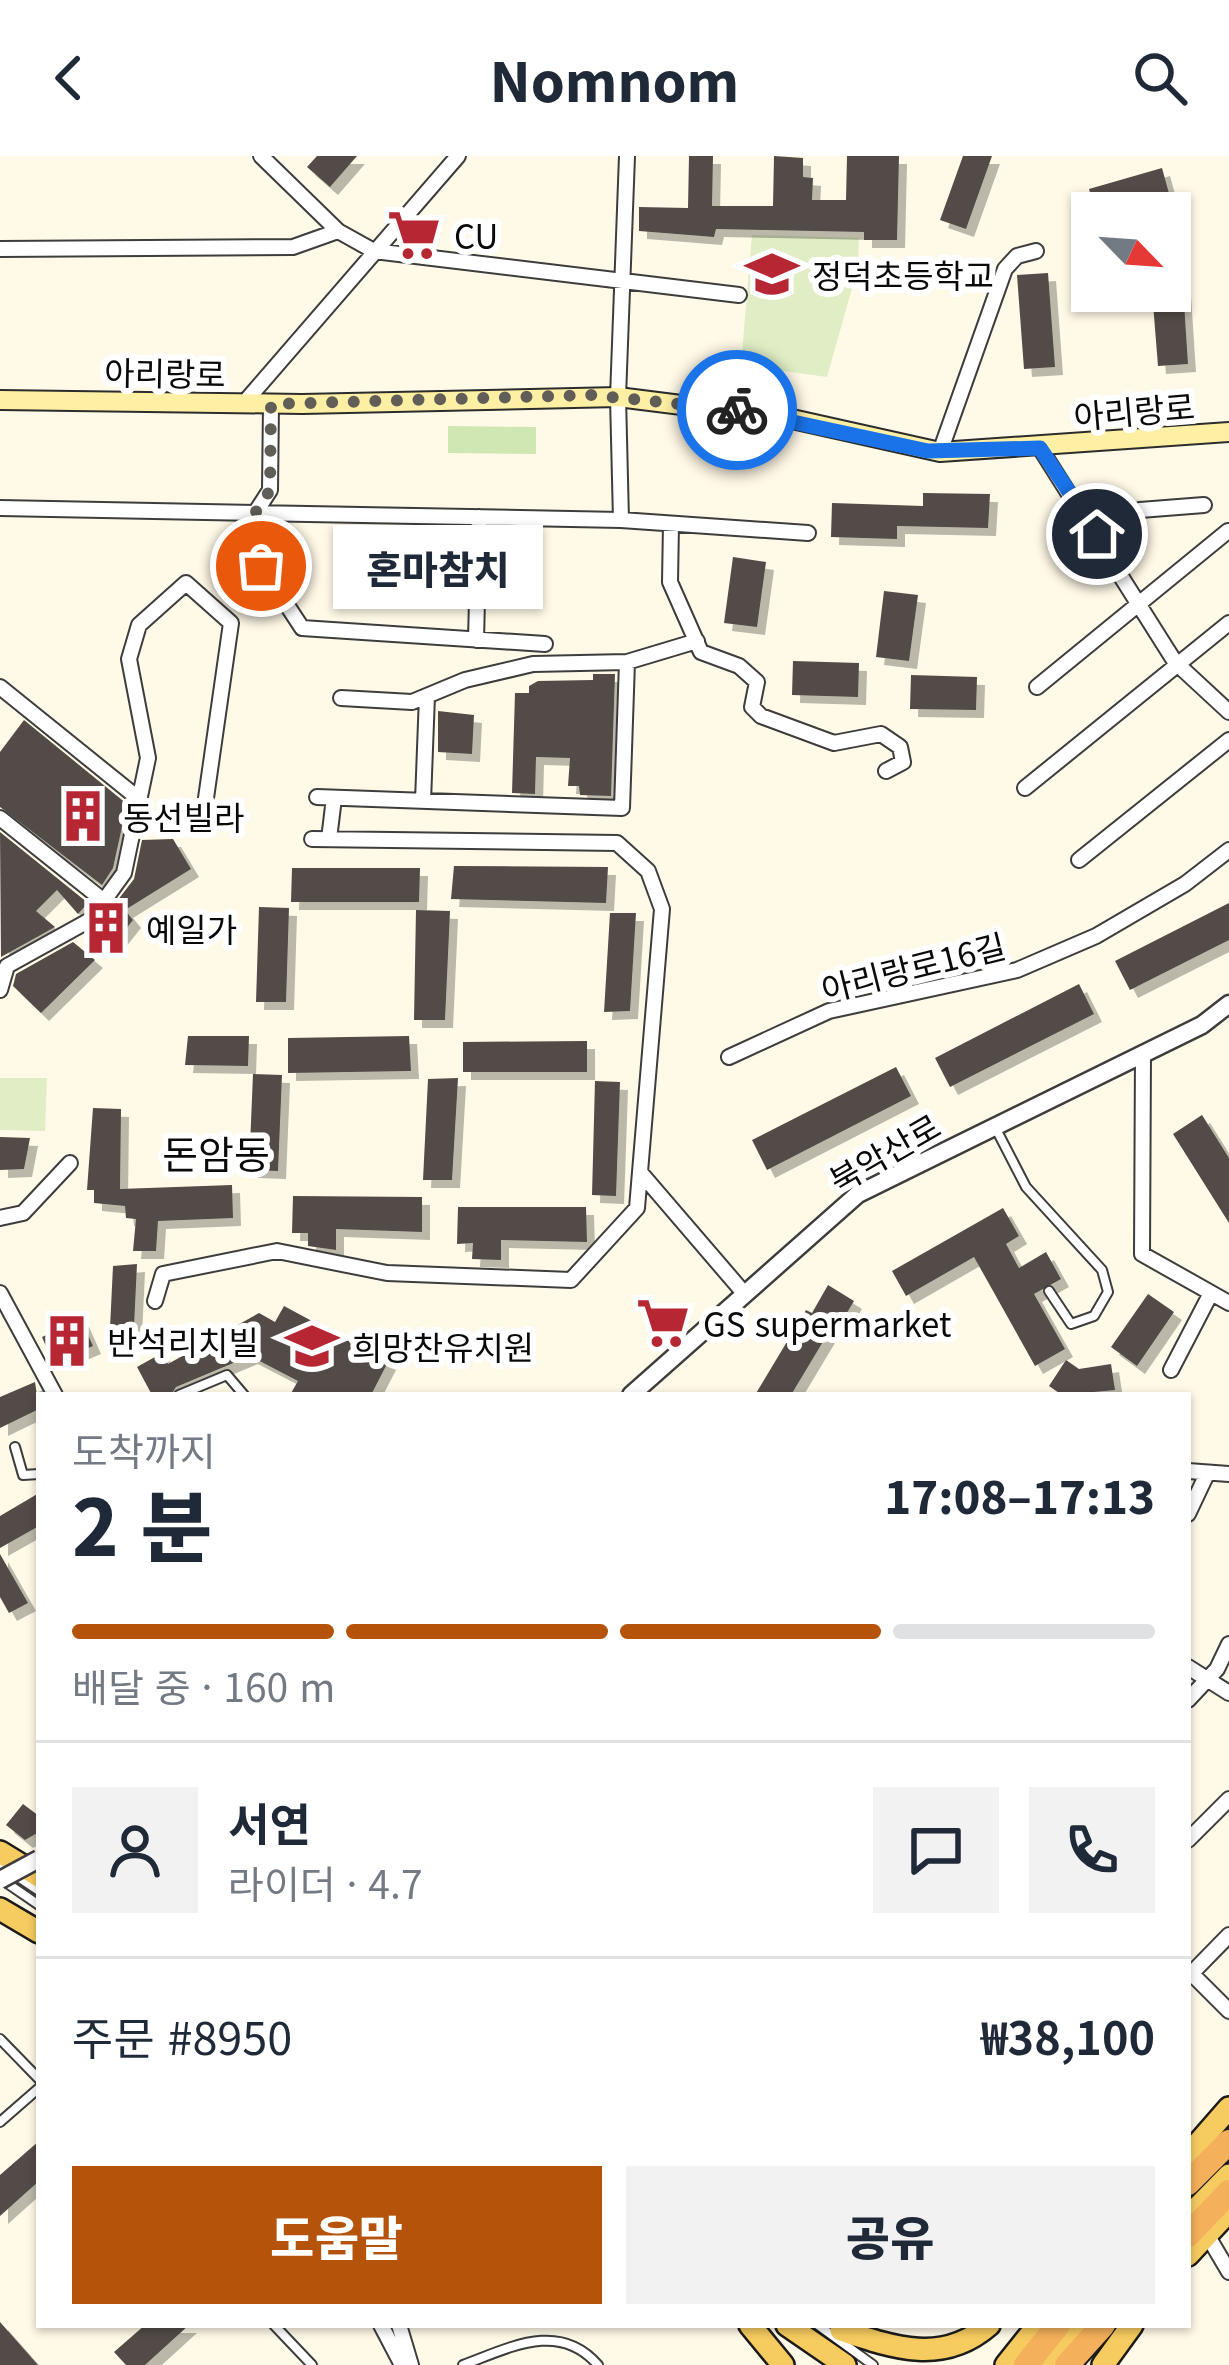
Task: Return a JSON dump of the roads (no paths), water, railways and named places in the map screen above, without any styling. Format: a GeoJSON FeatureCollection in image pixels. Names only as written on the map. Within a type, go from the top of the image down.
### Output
{"type":"FeatureCollection","features":[{"type":"Feature","properties":{"kind":"highway"},"geometry":{"type":"LineString","coordinates":[[1191,2180],[1229,2142]]}},
{"type":"Feature","properties":{"kind":"highway"},"geometry":{"type":"LineString","coordinates":[[1197,2234],[1229,2192]]}},
{"type":"Feature","properties":{"kind":"highway"},"geometry":{"type":"LineString","coordinates":[[1026,2365],[1056,2328]]}},
{"type":"Feature","properties":{"kind":"highway"},"geometry":{"type":"LineString","coordinates":[[1067,2365],[1100,2328]]}},
{"type":"Feature","properties":{"kind":"main road","name":"아리랑로"},"geometry":{"type":"LineString","coordinates":[[0,400],[271,404],[618,397],[792,418],[940,452],[1229,432]]}},
{"type":"Feature","properties":{"kind":"main road"},"geometry":{"type":"LineString","coordinates":[[0,1852],[36,1874]]}},
{"type":"Feature","properties":{"kind":"main road"},"geometry":{"type":"LineString","coordinates":[[0,1909],[36,1930]]}},
{"type":"Feature","properties":{"kind":"main road"},"geometry":{"type":"LineString","coordinates":[[1191,2129],[1229,2106]]}},
{"type":"Feature","properties":{"kind":"main road"},"geometry":{"type":"LineString","coordinates":[[1191,2151],[1229,2106]]}},
{"type":"Feature","properties":{"kind":"main road"},"geometry":{"type":"LineString","coordinates":[[1191,2214],[1229,2175]]}},
{"type":"Feature","properties":{"kind":"main road"},"geometry":{"type":"LineString","coordinates":[[1197,2234],[1229,2211]]}},
{"type":"Feature","properties":{"kind":"main road"},"geometry":{"type":"LineString","coordinates":[[752,2328],[783,2365]]}},
{"type":"Feature","properties":{"kind":"main road"},"geometry":{"type":"LineString","coordinates":[[791,2328],[845,2365]]}},
{"type":"Feature","properties":{"kind":"main road"},"geometry":{"type":"LineString","coordinates":[[838,2328],[892,2365]]}},
{"type":"Feature","properties":{"kind":"main road"},"geometry":{"type":"LineString","coordinates":[[841,2328],[934,2354],[970,2342],[985,2328]]}},
{"type":"Feature","properties":{"kind":"main road"},"geometry":{"type":"LineString","coordinates":[[964,2365],[998,2328]]}},
{"type":"Feature","properties":{"kind":"main road"},"geometry":{"type":"LineString","coordinates":[[1006,2365],[1036,2328]]}},
{"type":"Feature","properties":{"kind":"main road"},"geometry":{"type":"LineString","coordinates":[[1052,2365],[1082,2328]]}},
{"type":"Feature","properties":{"kind":"main road"},"geometry":{"type":"LineString","coordinates":[[1103,2365],[1130,2328]]}},
{"type":"Feature","properties":{"kind":"street"},"geometry":{"type":"LineString","coordinates":[[261,156],[338,231],[374,251],[739,295]]}},
{"type":"Feature","properties":{"kind":"street"},"geometry":{"type":"LineString","coordinates":[[244,404],[458,156]]}},
{"type":"Feature","properties":{"kind":"street"},"geometry":{"type":"LineString","coordinates":[[621,520],[618,397],[627,156]]}},
{"type":"Feature","properties":{"kind":"street"},"geometry":{"type":"LineString","coordinates":[[0,249],[293,247],[338,231]]}},
{"type":"Feature","properties":{"kind":"street"},"geometry":{"type":"LineString","coordinates":[[940,452],[1005,269],[1017,256],[1036,251]]}},
{"type":"Feature","properties":{"kind":"street"},"geometry":{"type":"LineString","coordinates":[[271,404],[270,490],[241,535],[302,628],[545,644]]}},
{"type":"Feature","properties":{"kind":"street"},"geometry":{"type":"LineString","coordinates":[[1040,448],[1175,662],[1229,712]]}},
{"type":"Feature","properties":{"kind":"street"},"geometry":{"type":"LineString","coordinates":[[1097,534],[1140,510],[1204,505]]}},
{"type":"Feature","properties":{"kind":"street"},"geometry":{"type":"LineString","coordinates":[[0,508],[621,520],[808,533]]}},
{"type":"Feature","properties":{"kind":"street"},"geometry":{"type":"LineString","coordinates":[[476,640],[479,517]]}},
{"type":"Feature","properties":{"kind":"street"},"geometry":{"type":"LineString","coordinates":[[671,524],[670,582],[701,652],[739,666],[757,682],[752,707],[761,716],[834,743],[881,734],[900,747],[903,762],[886,771]]}},
{"type":"Feature","properties":{"kind":"street"},"geometry":{"type":"LineString","coordinates":[[1037,687],[1228,531]]}},
{"type":"Feature","properties":{"kind":"street"},"geometry":{"type":"LineString","coordinates":[[0,990],[3,963],[90,920],[124,873],[148,758],[129,659],[139,625],[187,583],[231,623],[204,812]]}},
{"type":"Feature","properties":{"kind":"street"},"geometry":{"type":"LineString","coordinates":[[1025,788],[1229,622]]}},
{"type":"Feature","properties":{"kind":"street"},"geometry":{"type":"LineString","coordinates":[[341,698],[412,702],[465,680],[533,664],[627,662],[697,641]]}},
{"type":"Feature","properties":{"kind":"street"},"geometry":{"type":"LineString","coordinates":[[317,797],[622,808],[627,662]]}},
{"type":"Feature","properties":{"kind":"street"},"geometry":{"type":"LineString","coordinates":[[0,687],[139,800]]}},
{"type":"Feature","properties":{"kind":"street"},"geometry":{"type":"LineString","coordinates":[[422,801],[427,696]]}},
{"type":"Feature","properties":{"kind":"street"},"geometry":{"type":"LineString","coordinates":[[1079,860],[1229,740]]}},
{"type":"Feature","properties":{"kind":"street"},"geometry":{"type":"LineString","coordinates":[[329,839],[334,798]]}},
{"type":"Feature","properties":{"kind":"street"},"geometry":{"type":"LineString","coordinates":[[0,818],[104,901]]}},
{"type":"Feature","properties":{"kind":"street"},"geometry":{"type":"LineString","coordinates":[[155,1300],[163,1274],[278,1251],[387,1273],[571,1280],[637,1208],[662,909],[648,871],[617,844],[312,839]]}},
{"type":"Feature","properties":{"kind":"street","name":"아리랑로16길"},"geometry":{"type":"LineString","coordinates":[[729,1058],[829,1011],[1017,970],[1096,936],[1185,884],[1229,850]]}},
{"type":"Feature","properties":{"kind":"street","name":"북악산로"},"geometry":{"type":"LineString","coordinates":[[641,1392],[742,1292],[858,1194],[1202,1025],[1229,1004]]}},
{"type":"Feature","properties":{"kind":"street"},"geometry":{"type":"LineString","coordinates":[[1143,1054],[1142,1254],[1229,1303]]}},
{"type":"Feature","properties":{"kind":"street"},"geometry":{"type":"LineString","coordinates":[[0,1217],[23,1213],[70,1163]]}},
{"type":"Feature","properties":{"kind":"street"},"geometry":{"type":"LineString","coordinates":[[640,1172],[742,1292]]}},
{"type":"Feature","properties":{"kind":"street"},"geometry":{"type":"LineString","coordinates":[[1171,1370],[1211,1293]]}},
{"type":"Feature","properties":{"kind":"street"},"geometry":{"type":"LineString","coordinates":[[0,1294],[53,1392]]}},
{"type":"Feature","properties":{"kind":"street"},"geometry":{"type":"LineString","coordinates":[[1191,1473],[1229,1474]]}},
{"type":"Feature","properties":{"kind":"street"},"geometry":{"type":"LineString","coordinates":[[1191,1508],[1206,1476]]}},
{"type":"Feature","properties":{"kind":"street"},"geometry":{"type":"LineString","coordinates":[[1191,1697],[1229,1644]]}},
{"type":"Feature","properties":{"kind":"street"},"geometry":{"type":"LineString","coordinates":[[1191,1669],[1229,1693]]}},
{"type":"Feature","properties":{"kind":"street"},"geometry":{"type":"LineString","coordinates":[[1191,1837],[1229,1799]]}},
{"type":"Feature","properties":{"kind":"street"},"geometry":{"type":"LineString","coordinates":[[0,1879],[36,1861]]}},
{"type":"Feature","properties":{"kind":"street"},"geometry":{"type":"LineString","coordinates":[[1191,1971],[1229,1935]]}},
{"type":"Feature","properties":{"kind":"street"},"geometry":{"type":"LineString","coordinates":[[1191,1975],[1229,2011]]}},
{"type":"Feature","properties":{"kind":"street"},"geometry":{"type":"LineString","coordinates":[[1197,2234],[1229,2272]]}},
{"type":"Feature","properties":{"kind":"street"},"geometry":{"type":"LineString","coordinates":[[383,2328],[406,2365]]}},
{"type":"Feature","properties":{"kind":"street"},"geometry":{"type":"LineString","coordinates":[[400,2328],[406,2365]]}},
{"type":"Feature","properties":{"kind":"lane"},"geometry":{"type":"LineString","coordinates":[[994,1126],[1026,1187],[1102,1270],[1108,1292],[1094,1316],[1071,1324],[1049,1291]]}},
{"type":"Feature","properties":{"kind":"lane"},"geometry":{"type":"LineString","coordinates":[[186,1392],[227,1375],[241,1392]]}},
{"type":"Feature","properties":{"kind":"lane"},"geometry":{"type":"LineString","coordinates":[[15,1447],[23,1474],[36,1474]]}},
{"type":"Feature","properties":{"kind":"lane"},"geometry":{"type":"LineString","coordinates":[[0,1865],[36,1889]]}},
{"type":"Feature","properties":{"kind":"lane"},"geometry":{"type":"LineString","coordinates":[[0,1879],[36,1903]]}},
{"type":"Feature","properties":{"kind":"lane"},"geometry":{"type":"LineString","coordinates":[[0,2039],[36,2081]]}},
{"type":"Feature","properties":{"kind":"lane"},"geometry":{"type":"LineString","coordinates":[[0,2122],[36,2087]]}},
{"type":"Feature","properties":{"kind":"lane"},"geometry":{"type":"LineString","coordinates":[[277,2328],[312,2365]]}},
{"type":"Feature","properties":{"kind":"lane"},"geometry":{"type":"LineString","coordinates":[[809,2328],[860,2365]]}},
{"type":"Feature","properties":{"kind":"lane"},"geometry":{"type":"LineString","coordinates":[[822,2328],[873,2365]]}},
{"type":"Feature","properties":{"kind":"lane"},"geometry":{"type":"LineString","coordinates":[[464,2365],[541,2338],[580,2348],[598,2365]]}},
{"type":"Feature","properties":{"kind":"place","name":"CU"},"geometry":{"type":"Point","coordinates":[414,235]}},
{"type":"Feature","properties":{"kind":"place","name":"정덕초등학교"},"geometry":{"type":"Point","coordinates":[772,274]}},
{"type":"Feature","properties":{"kind":"place","name":"혼마참치"},"geometry":{"type":"Point","coordinates":[261,566]}},
{"type":"Feature","properties":{"kind":"place","name":"동선빌라"},"geometry":{"type":"Point","coordinates":[83,816]}},
{"type":"Feature","properties":{"kind":"place","name":"예일가"},"geometry":{"type":"Point","coordinates":[106,928]}},
{"type":"Feature","properties":{"kind":"place","name":"GS supermarket"},"geometry":{"type":"Point","coordinates":[663,1323]}},
{"type":"Feature","properties":{"kind":"place","name":"반석리치빌"},"geometry":{"type":"Point","coordinates":[67,1341]}},
{"type":"Feature","properties":{"kind":"place","name":"희망찬유치원"},"geometry":{"type":"Point","coordinates":[312,1346]}},
{"type":"Feature","properties":{"kind":"district","name":"돈암동"},"geometry":{"type":"Point","coordinates":[216,1152]}}]}
